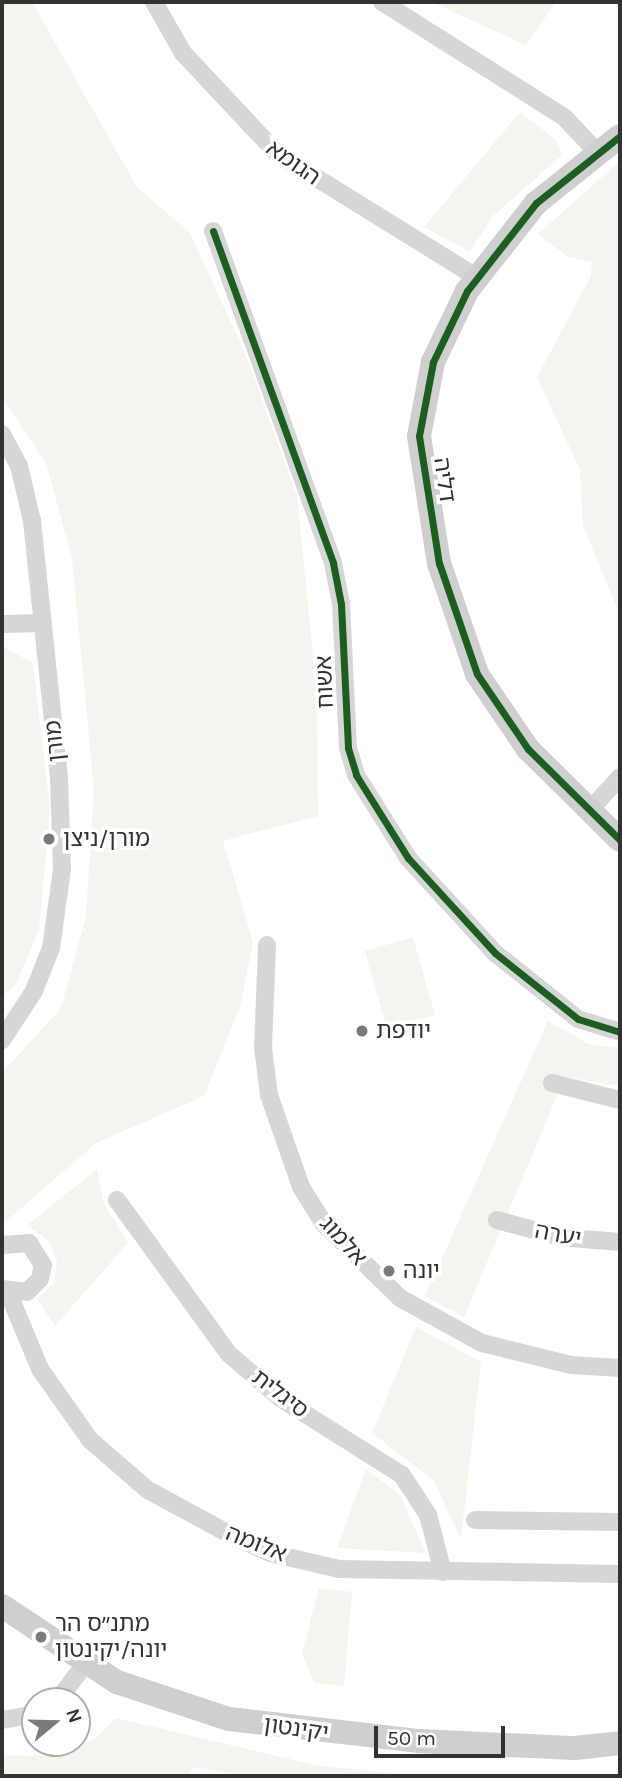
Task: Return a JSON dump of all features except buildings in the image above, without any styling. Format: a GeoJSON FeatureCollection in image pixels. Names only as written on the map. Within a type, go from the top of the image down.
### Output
{"type":"FeatureCollection","features":[{"type":"Feature","properties":{"kind":"street","name":"הגומא"},"geometry":{"type":"LineString","coordinates":[[154,2],[183,53],[267,145],[476,277]]}},
{"type":"Feature","properties":{"kind":"street"},"geometry":{"type":"LineString","coordinates":[[382,2],[564,117],[598,153]]}},
{"type":"Feature","properties":{"kind":"street","name":"דליה"},"geometry":{"type":"LineString","coordinates":[[620,136],[536,203],[476,277],[448,326],[424,401],[422,480],[437,555],[461,635],[499,712],[588,811],[620,840]]}},
{"type":"Feature","properties":{"kind":"street","name":"אשוח"},"geometry":{"type":"LineString","coordinates":[[213,230],[333,562],[341,604],[348,748],[356,775],[408,858],[495,953],[578,1019],[620,1032]]}},
{"type":"Feature","properties":{"kind":"street","name":"מורן"},"geometry":{"type":"LineString","coordinates":[[2,434],[27,491],[60,778],[59,910],[43,970],[5,1031]]}},
{"type":"Feature","properties":{"kind":"street"},"geometry":{"type":"LineString","coordinates":[[2,624],[43,623]]}},
{"type":"Feature","properties":{"kind":"street"},"geometry":{"type":"LineString","coordinates":[[588,811],[620,777]]}},
{"type":"Feature","properties":{"kind":"street","name":"אלמוג"},"geometry":{"type":"LineString","coordinates":[[267,945],[263,1047],[270,1095],[301,1187],[324,1224],[400,1298],[482,1343],[571,1365],[620,1368]]}},
{"type":"Feature","properties":{"kind":"street"},"geometry":{"type":"LineString","coordinates":[[552,1083],[620,1100]]}},
{"type":"Feature","properties":{"kind":"street","name":"סיגלית"},"geometry":{"type":"LineString","coordinates":[[117,1200],[229,1354],[280,1398],[402,1475],[428,1515],[443,1572]]}},
{"type":"Feature","properties":{"kind":"street","name":"יערה"},"geometry":{"type":"LineString","coordinates":[[497,1220],[559,1237],[620,1242]]}},
{"type":"Feature","properties":{"kind":"street"},"geometry":{"type":"LineString","coordinates":[[2,1245],[29,1243],[43,1265],[35,1287],[5,1291]]}},
{"type":"Feature","properties":{"kind":"street","name":"אלומה"},"geometry":{"type":"LineString","coordinates":[[5,1291],[60,1402],[90,1440],[148,1490],[229,1534],[307,1564],[443,1572],[620,1574]]}},
{"type":"Feature","properties":{"kind":"street"},"geometry":{"type":"LineString","coordinates":[[475,1520],[620,1522]]}},
{"type":"Feature","properties":{"kind":"street","name":"יקינטון"},"geometry":{"type":"LineString","coordinates":[[2,1606],[86,1662],[178,1705],[273,1727],[534,1747],[620,1743]]}},
{"type":"Feature","properties":{"kind":"street"},"geometry":{"type":"LineString","coordinates":[[67,1687],[86,1662]]}},
{"type":"Feature","properties":{"kind":"street"},"geometry":{"type":"LineString","coordinates":[[2,1720],[21,1717]]}},
{"type":"Feature","properties":{"kind":"shaded area"},"geometry":{"type":"Polygon","coordinates":[[[2,2],[32,2],[137,187],[190,233],[247,358],[297,496],[317,696],[318,816],[223,841],[253,942],[240,1007],[204,1096],[96,1143],[2,1225],[2,1073],[61,1008],[86,916],[94,790],[72,558],[46,463],[2,397],[2,2]]]}},
{"type":"Feature","properties":{"kind":"shaded area"},"geometry":{"type":"Polygon","coordinates":[[[431,2],[556,2],[526,45],[431,2]]]}},
{"type":"Feature","properties":{"kind":"shaded area"},"geometry":{"type":"Polygon","coordinates":[[[520,112],[555,139],[562,155],[493,216],[470,252],[424,227],[520,112]]]}},
{"type":"Feature","properties":{"kind":"shaded area"},"geometry":{"type":"Polygon","coordinates":[[[620,161],[620,615],[583,526],[580,470],[537,377],[591,276],[592,262],[568,257],[538,234],[620,161]]]}},
{"type":"Feature","properties":{"kind":"shaded area"},"geometry":{"type":"Polygon","coordinates":[[[2,646],[33,663],[50,809],[39,930],[16,984],[2,997],[2,646]]]}},
{"type":"Feature","properties":{"kind":"shaded area"},"geometry":{"type":"Polygon","coordinates":[[[413,937],[435,1015],[387,1029],[365,951],[413,937]]]}},
{"type":"Feature","properties":{"kind":"shaded area"},"geometry":{"type":"Polygon","coordinates":[[[548,1021],[589,1044],[620,1048],[620,1086],[565,1077],[464,1317],[425,1296],[548,1021]]]}},
{"type":"Feature","properties":{"kind":"shaded area"},"geometry":{"type":"Polygon","coordinates":[[[97,1169],[104,1204],[128,1243],[55,1326],[37,1299],[54,1283],[57,1262],[49,1241],[27,1225],[97,1169]]]}},
{"type":"Feature","properties":{"kind":"shaded area"},"geometry":{"type":"Polygon","coordinates":[[[416,1327],[481,1362],[461,1539],[434,1481],[372,1433],[416,1327]]]}},
{"type":"Feature","properties":{"kind":"shaded area"},"geometry":{"type":"Polygon","coordinates":[[[366,1469],[401,1496],[425,1553],[337,1548],[366,1469]]]}},
{"type":"Feature","properties":{"kind":"shaded area"},"geometry":{"type":"Polygon","coordinates":[[[319,1588],[352,1592],[344,1686],[314,1683],[302,1654],[319,1588]]]}},
{"type":"Feature","properties":{"kind":"shaded area"},"geometry":{"type":"Polygon","coordinates":[[[116,1718],[315,1765],[421,1776],[254,1776],[193,1768],[188,1776],[2,1776],[2,1755],[91,1757],[91,1741],[116,1718]]]}},
{"type":"Feature","properties":{"kind":"cycle path"},"geometry":{"type":"LineString","coordinates":[[620,136],[536,203],[467,291],[433,362],[419,436],[439,563],[477,674],[528,749],[620,840]]}},
{"type":"Feature","properties":{"kind":"cycle path"},"geometry":{"type":"LineString","coordinates":[[213,231],[333,563],[341,604],[348,748],[356,775],[408,858],[495,953],[578,1019],[620,1032]]}},
{"type":"Feature","properties":{"kind":"place","name":"מורן/ניצן"},"geometry":{"type":"Point","coordinates":[49,839]}},
{"type":"Feature","properties":{"kind":"place","name":"יודפת"},"geometry":{"type":"Point","coordinates":[362,1031]}},
{"type":"Feature","properties":{"kind":"place","name":"יונה"},"geometry":{"type":"Point","coordinates":[389,1271]}},
{"type":"Feature","properties":{"kind":"place","name":"מתנ״ס הר יונה/יקינטון"},"geometry":{"type":"Point","coordinates":[41,1637]}}]}
